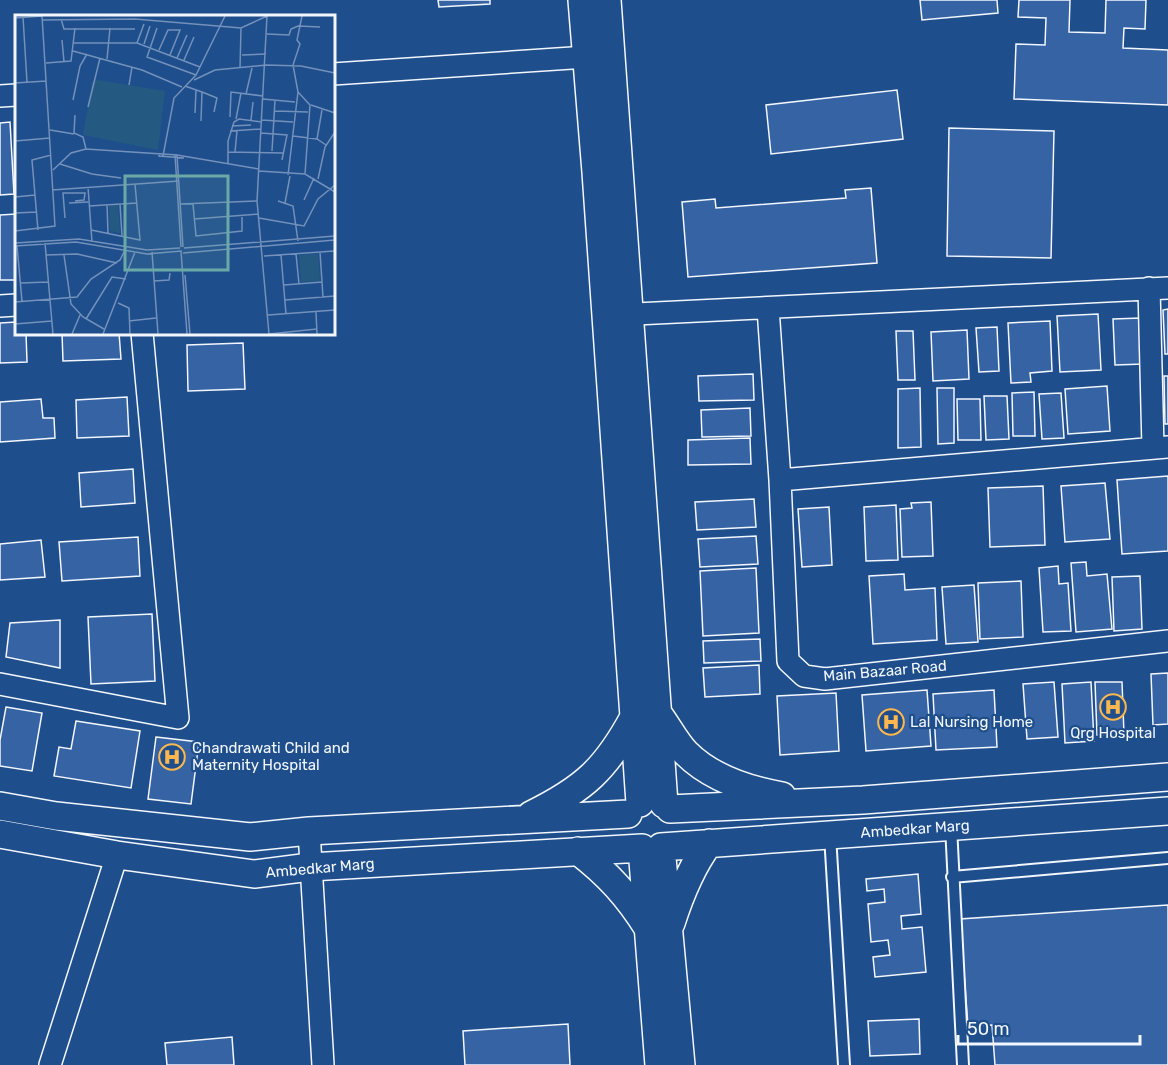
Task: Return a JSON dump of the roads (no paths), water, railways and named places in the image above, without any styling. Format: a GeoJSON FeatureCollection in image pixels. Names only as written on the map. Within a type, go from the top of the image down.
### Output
{"type":"FeatureCollection","features":[{"type":"Feature","properties":{"kind":"street"},"geometry":{"type":"LineString","coordinates":[[582,0],[599,56]]}},
{"type":"Feature","properties":{"kind":"street"},"geometry":{"type":"LineString","coordinates":[[607,0],[599,56],[646,716],[650,807]]}},
{"type":"Feature","properties":{"kind":"street"},"geometry":{"type":"LineString","coordinates":[[334,74],[599,56]]}},
{"type":"Feature","properties":{"kind":"street"},"geometry":{"type":"LineString","coordinates":[[0,96],[15,95]]}},
{"type":"Feature","properties":{"kind":"street"},"geometry":{"type":"LineString","coordinates":[[618,314],[1159,288],[1161,448],[780,480]]}},
{"type":"Feature","properties":{"kind":"street"},"geometry":{"type":"LineString","coordinates":[[0,306],[15,305]]}},
{"type":"Feature","properties":{"kind":"street","name":"Main Bazaar Road"},"geometry":{"type":"LineString","coordinates":[[768,308],[780,480],[788,661],[804,676],[825,679],[1168,641]]}},
{"type":"Feature","properties":{"kind":"street"},"geometry":{"type":"LineString","coordinates":[[0,684],[178,718],[142,334]]}},
{"type":"Feature","properties":{"kind":"street"},"geometry":{"type":"LineString","coordinates":[[646,716],[686,753],[717,776],[768,794],[815,802]]}},
{"type":"Feature","properties":{"kind":"street"},"geometry":{"type":"LineString","coordinates":[[519,820],[561,800],[599,771],[621,742],[646,716]]}},
{"type":"Feature","properties":{"kind":"street"},"geometry":{"type":"LineString","coordinates":[[0,806],[56,816],[250,837],[309,831],[519,820],[650,807],[815,802],[1168,777]]}},
{"type":"Feature","properties":{"kind":"street"},"geometry":{"type":"LineString","coordinates":[[650,807],[674,816],[675,832],[671,839],[652,848],[632,840],[628,834],[626,822],[650,807]]}},
{"type":"Feature","properties":{"kind":"street","name":"Ambedkar Marg"},"geometry":{"type":"LineString","coordinates":[[1,837],[254,874],[310,867],[652,848],[1168,811]]}},
{"type":"Feature","properties":{"kind":"street"},"geometry":{"type":"LineString","coordinates":[[309,831],[323,1065]]}},
{"type":"Feature","properties":{"kind":"street"},"geometry":{"type":"LineString","coordinates":[[658,929],[678,902],[694,866],[709,843]]}},
{"type":"Feature","properties":{"kind":"street"},"geometry":{"type":"LineString","coordinates":[[652,848],[658,929],[659,1065]]}},
{"type":"Feature","properties":{"kind":"street"},"geometry":{"type":"LineString","coordinates":[[578,851],[605,873],[658,929],[681,1065]]}},
{"type":"Feature","properties":{"kind":"street"},"geometry":{"type":"LineString","coordinates":[[50,1065],[117,855]]}},
{"type":"Feature","properties":{"kind":"lane"},"geometry":{"type":"LineString","coordinates":[[951,826],[963,1065]]}},
{"type":"Feature","properties":{"kind":"lane"},"geometry":{"type":"LineString","coordinates":[[830,834],[844,1065]]}},
{"type":"Feature","properties":{"kind":"lane"},"geometry":{"type":"LineString","coordinates":[[952,877],[1168,858]]}},
{"type":"Feature","properties":{"kind":"place","name":"Qrg Hospital"},"geometry":{"type":"Point","coordinates":[1113,707]}},
{"type":"Feature","properties":{"kind":"place","name":"Lal Nursing Home"},"geometry":{"type":"Point","coordinates":[891,722]}},
{"type":"Feature","properties":{"kind":"place","name":"Chandrawati Child and Maternity Hospital"},"geometry":{"type":"Point","coordinates":[172,757]}}]}
